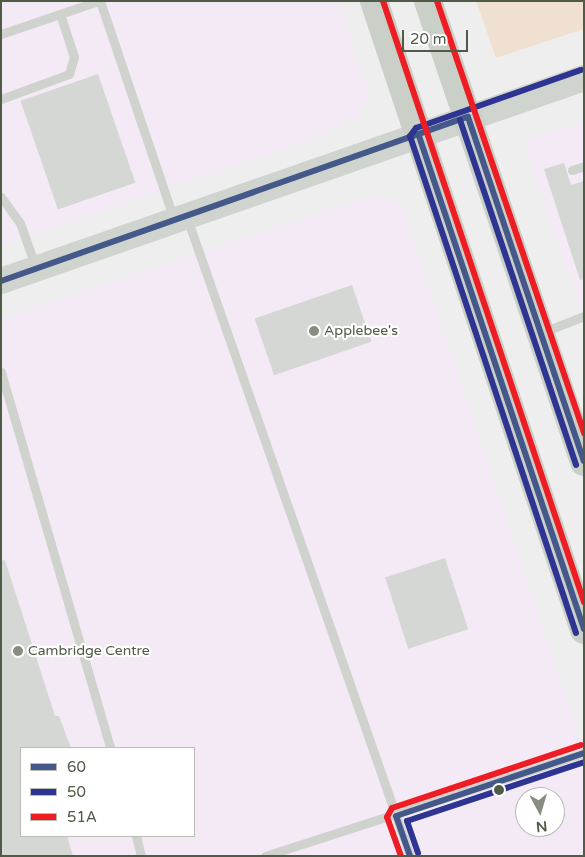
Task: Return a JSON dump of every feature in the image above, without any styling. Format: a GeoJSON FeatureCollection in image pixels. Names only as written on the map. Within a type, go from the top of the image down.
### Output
{"type":"FeatureCollection","features":[{"type":"Feature","properties":{"kind":"main road"},"geometry":{"type":"LineString","coordinates":[[374,1],[584,630]]}},
{"type":"Feature","properties":{"kind":"main road"},"geometry":{"type":"LineString","coordinates":[[428,1],[582,451]]}},
{"type":"Feature","properties":{"kind":"street"},"geometry":{"type":"LineString","coordinates":[[1,281],[181,220],[420,136],[468,117],[584,78]]}},
{"type":"Feature","properties":{"kind":"lane"},"geometry":{"type":"LineString","coordinates":[[1,34],[99,1],[181,220],[410,856]]}},
{"type":"Feature","properties":{"kind":"lane"},"geometry":{"type":"LineString","coordinates":[[1,99],[69,74],[74,57],[60,14]]}},
{"type":"Feature","properties":{"kind":"lane"},"geometry":{"type":"LineString","coordinates":[[572,170],[584,166]]}},
{"type":"Feature","properties":{"kind":"lane"},"geometry":{"type":"LineString","coordinates":[[1,197],[20,223],[36,270]]}},
{"type":"Feature","properties":{"kind":"lane"},"geometry":{"type":"LineString","coordinates":[[541,333],[584,316]]}},
{"type":"Feature","properties":{"kind":"lane"},"geometry":{"type":"LineString","coordinates":[[1,372],[110,747]]}},
{"type":"Feature","properties":{"kind":"lane"},"geometry":{"type":"LineString","coordinates":[[265,856],[396,816],[584,753]]}},
{"type":"Feature","properties":{"kind":"lane"},"geometry":{"type":"LineString","coordinates":[[136,837],[141,856]]}},
{"type":"Feature","properties":{"kind":"shaded area"},"geometry":{"type":"Polygon","coordinates":[[[1,1],[338,1],[369,93],[358,116],[311,140],[1,246],[1,1]]]}},
{"type":"Feature","properties":{"kind":"shaded area"},"geometry":{"type":"Polygon","coordinates":[[[476,1],[584,1],[584,29],[496,58],[476,1]]]}},
{"type":"Feature","properties":{"kind":"shaded area"},"geometry":{"type":"Polygon","coordinates":[[[584,121],[584,318],[523,141],[584,121]]]}},
{"type":"Feature","properties":{"kind":"shaded area"},"geometry":{"type":"Polygon","coordinates":[[[369,196],[400,201],[584,749],[584,856],[1,856],[1,318],[369,196]]]}},
{"type":"Feature","properties":{"kind":"building"},"geometry":{"type":"Polygon","coordinates":[[[98,74],[135,183],[58,209],[20,101],[98,74]]]}},
{"type":"Feature","properties":{"kind":"building"},"geometry":{"type":"Polygon","coordinates":[[[564,163],[571,185],[584,181],[584,279],[580,280],[544,169],[564,163]]]}},
{"type":"Feature","properties":{"kind":"building","name":"Applebee's"},"geometry":{"type":"Polygon","coordinates":[[[352,285],[372,342],[274,375],[255,319],[352,285]]]}},
{"type":"Feature","properties":{"kind":"building"},"geometry":{"type":"Polygon","coordinates":[[[445,558],[468,629],[408,649],[385,577],[445,558]]]}},
{"type":"Feature","properties":{"kind":"building","name":"Cambridge Centre"},"geometry":{"type":"Polygon","coordinates":[[[5,560],[55,716],[59,716],[71,747],[20,747],[20,837],[67,837],[73,856],[1,856],[1,561],[5,560]]]}},
{"type":"Feature","properties":{"kind":"transit line","name":"51A"},"geometry":{"type":"LineString","coordinates":[[383,1],[584,602]]}},
{"type":"Feature","properties":{"kind":"transit line","name":"51A"},"geometry":{"type":"LineString","coordinates":[[437,1],[584,434]]}},
{"type":"Feature","properties":{"kind":"transit line","name":"50"},"geometry":{"type":"LineString","coordinates":[[576,633],[410,136],[416,128],[581,70]]}},
{"type":"Feature","properties":{"kind":"transit line","name":"60"},"geometry":{"type":"LineString","coordinates":[[1,281],[468,117],[584,461]]}},
{"type":"Feature","properties":{"kind":"transit line","name":"50"},"geometry":{"type":"LineString","coordinates":[[460,120],[576,465]]}},
{"type":"Feature","properties":{"kind":"transit line","name":"60"},"geometry":{"type":"LineString","coordinates":[[419,136],[584,629]]}},
{"type":"Feature","properties":{"kind":"transit line","name":"51A"},"geometry":{"type":"LineString","coordinates":[[401,856],[387,817],[392,808],[581,745]]}},
{"type":"Feature","properties":{"kind":"transit line","name":"60"},"geometry":{"type":"LineString","coordinates":[[410,856],[396,816],[584,753]]}},
{"type":"Feature","properties":{"kind":"transit line","name":"50"},"geometry":{"type":"LineString","coordinates":[[418,853],[407,821],[584,762]]}},
{"type":"Feature","properties":{"kind":"place","name":"Applebee's"},"geometry":{"type":"Point","coordinates":[314,331]}},
{"type":"Feature","properties":{"kind":"place","name":"Cambridge Centre"},"geometry":{"type":"Point","coordinates":[18,651]}}]}
